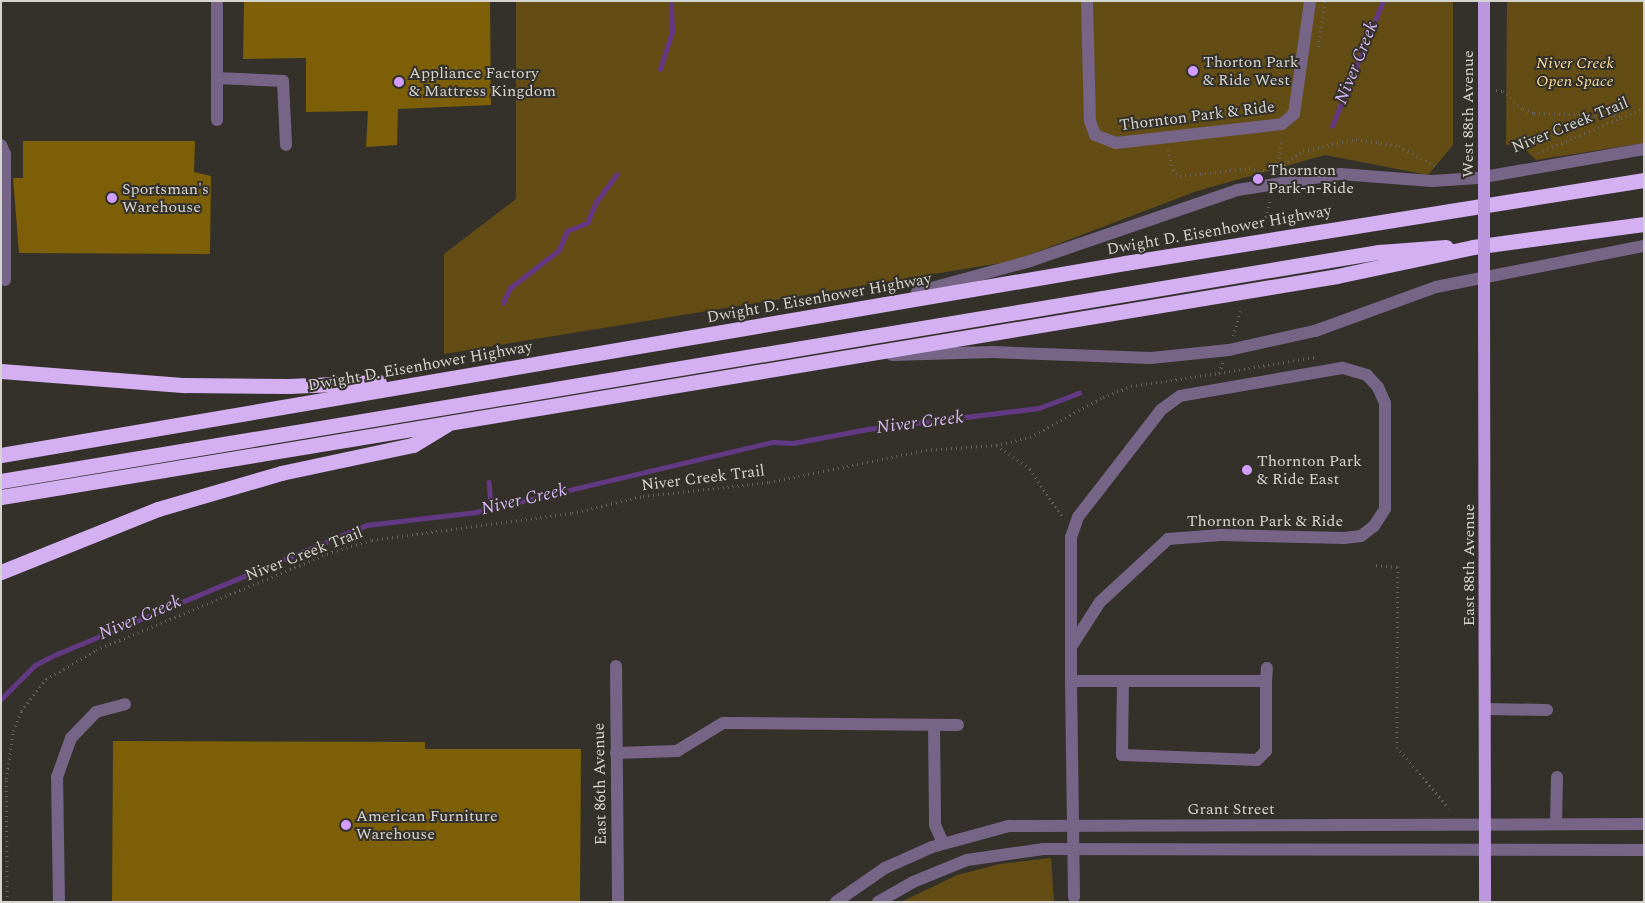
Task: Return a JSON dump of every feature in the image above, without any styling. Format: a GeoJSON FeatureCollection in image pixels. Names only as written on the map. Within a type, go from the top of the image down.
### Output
{"type":"FeatureCollection","features":[{"type":"Feature","properties":{"kind":"highway","name":"Dwight D. Eisenhower Highway"},"geometry":{"type":"LineString","coordinates":[[1,455],[480,373],[1644,180]]}},
{"type":"Feature","properties":{"kind":"highway"},"geometry":{"type":"LineString","coordinates":[[1,498],[456,419],[1337,276],[1473,248],[1644,224]]}},
{"type":"Feature","properties":{"kind":"highway"},"geometry":{"type":"LineString","coordinates":[[1,481],[1380,252],[1419,246],[1473,248]]}},
{"type":"Feature","properties":{"kind":"highway"},"geometry":{"type":"LineString","coordinates":[[1,371],[147,383],[260,386],[359,384],[480,373]]}},
{"type":"Feature","properties":{"kind":"highway"},"geometry":{"type":"LineString","coordinates":[[1,572],[193,498],[281,473],[413,445],[456,419]]}},
{"type":"Feature","properties":{"kind":"main road","name":"West 88th Avenue"},"geometry":{"type":"LineString","coordinates":[[1484,1],[1484,227]]}},
{"type":"Feature","properties":{"kind":"main road","name":"East 88th Avenue"},"geometry":{"type":"LineString","coordinates":[[1484,227],[1485,902]]}},
{"type":"Feature","properties":{"kind":"street"},"geometry":{"type":"LineString","coordinates":[[217,1],[217,120]]}},
{"type":"Feature","properties":{"kind":"street","name":"Thornton Park & Ride"},"geometry":{"type":"LineString","coordinates":[[1087,1],[1090,121],[1095,135],[1116,143],[1282,124],[1294,114],[1310,1]]}},
{"type":"Feature","properties":{"kind":"street"},"geometry":{"type":"LineString","coordinates":[[217,78],[283,81],[286,145]]}},
{"type":"Feature","properties":{"kind":"street"},"geometry":{"type":"LineString","coordinates":[[1,145],[5,154],[5,280]]}},
{"type":"Feature","properties":{"kind":"street"},"geometry":{"type":"LineString","coordinates":[[829,315],[1021,264],[1237,190],[1340,174],[1432,181],[1478,178],[1644,149]]}},
{"type":"Feature","properties":{"kind":"street"},"geometry":{"type":"LineString","coordinates":[[840,358],[993,352],[1151,358],[1229,350],[1315,331],[1436,287],[1644,246]]}},
{"type":"Feature","properties":{"kind":"street","name":"Thornton Park & Ride"},"geometry":{"type":"LineString","coordinates":[[1071,647],[1100,602],[1168,539],[1221,535],[1344,538],[1361,536],[1374,526],[1385,509],[1385,403],[1378,387],[1367,375],[1342,368],[1180,396],[1161,410],[1072,527]]}},
{"type":"Feature","properties":{"kind":"street"},"geometry":{"type":"LineString","coordinates":[[1072,527],[1071,681],[1074,897]]}},
{"type":"Feature","properties":{"kind":"street","name":"East 86th Avenue"},"geometry":{"type":"LineString","coordinates":[[616,666],[618,902]]}},
{"type":"Feature","properties":{"kind":"street"},"geometry":{"type":"LineString","coordinates":[[1071,681],[1122,681],[1266,675],[1266,751],[1257,760],[1122,755],[1122,681]]}},
{"type":"Feature","properties":{"kind":"street"},"geometry":{"type":"LineString","coordinates":[[59,902],[57,777],[71,738],[96,712],[125,704]]}},
{"type":"Feature","properties":{"kind":"street"},"geometry":{"type":"LineString","coordinates":[[1486,709],[1546,710]]}},
{"type":"Feature","properties":{"kind":"street"},"geometry":{"type":"LineString","coordinates":[[616,753],[678,752],[723,723],[958,725]]}},
{"type":"Feature","properties":{"kind":"street"},"geometry":{"type":"LineString","coordinates":[[934,725],[935,825],[943,843]]}},
{"type":"Feature","properties":{"kind":"street"},"geometry":{"type":"LineString","coordinates":[[1556,824],[1557,777]]}},
{"type":"Feature","properties":{"kind":"street","name":"Grant Street"},"geometry":{"type":"LineString","coordinates":[[836,902],[885,868],[943,843],[1009,826],[1644,824]]}},
{"type":"Feature","properties":{"kind":"street"},"geometry":{"type":"LineString","coordinates":[[878,902],[913,882],[967,860],[1073,848],[1644,850]]}},
{"type":"Feature","properties":{"kind":"path"},"geometry":{"type":"LineString","coordinates":[[1317,56],[1325,1]]}},
{"type":"Feature","properties":{"kind":"path"},"geometry":{"type":"LineString","coordinates":[[1484,90],[1504,91],[1523,109],[1534,113],[1621,116]]}},
{"type":"Feature","properties":{"kind":"path","name":"Niver Creek Trail"},"geometry":{"type":"LineString","coordinates":[[1530,156],[1621,116],[1644,108]]}},
{"type":"Feature","properties":{"kind":"path"},"geometry":{"type":"LineString","coordinates":[[1273,136],[1288,132]]}},
{"type":"Feature","properties":{"kind":"path"},"geometry":{"type":"LineString","coordinates":[[1277,168],[1282,138]]}},
{"type":"Feature","properties":{"kind":"path"},"geometry":{"type":"LineString","coordinates":[[1303,151],[1335,142],[1372,139],[1399,146],[1443,168]]}},
{"type":"Feature","properties":{"kind":"path"},"geometry":{"type":"LineString","coordinates":[[1168,148],[1177,147]]}},
{"type":"Feature","properties":{"kind":"path"},"geometry":{"type":"LineString","coordinates":[[1219,372],[1315,357]]}},
{"type":"Feature","properties":{"kind":"path","name":"Niver Creek Trail"},"geometry":{"type":"LineString","coordinates":[[7,902],[6,779],[13,731],[21,711],[46,679],[96,650],[332,552],[372,540],[572,513],[643,496],[769,482],[926,450],[996,445],[1030,437],[1103,397],[1131,386],[1173,382]]}},
{"type":"Feature","properties":{"kind":"path"},"geometry":{"type":"LineString","coordinates":[[996,445],[1030,469],[1056,511],[1072,527]]}},
{"type":"Feature","properties":{"kind":"path"},"geometry":{"type":"LineString","coordinates":[[1376,564],[1398,567],[1397,746],[1449,808]]}},
{"type":"Feature","properties":{"kind":"green space"},"geometry":{"type":"Polygon","coordinates":[[[516,1],[1453,1],[1453,145],[1428,175],[1325,155],[1197,191],[1013,261],[444,354],[444,254],[516,199],[516,1]]]}},
{"type":"Feature","properties":{"kind":"green space","name":"Niver Creek Open Space"},"geometry":{"type":"Polygon","coordinates":[[[1507,1],[1644,1],[1644,143],[1536,160],[1520,144],[1506,145],[1507,1]]]}},
{"type":"Feature","properties":{"kind":"green space"},"geometry":{"type":"Polygon","coordinates":[[[1051,858],[1054,902],[901,902],[957,875],[1000,864],[1051,858]]]}},
{"type":"Feature","properties":{"kind":"building","name":"Appliance Factory & Mattress Kingdom"},"geometry":{"type":"Polygon","coordinates":[[[244,1],[490,1],[491,105],[398,109],[397,145],[366,147],[368,111],[306,112],[306,58],[243,59],[244,1]]]}},
{"type":"Feature","properties":{"kind":"building","name":"Sportsman's Warehouse"},"geometry":{"type":"Polygon","coordinates":[[[23,141],[195,141],[194,172],[211,176],[210,254],[19,253],[13,178],[23,178],[23,141]]]}},
{"type":"Feature","properties":{"kind":"building","name":"American Furniture Warehouse"},"geometry":{"type":"Polygon","coordinates":[[[113,741],[425,742],[425,749],[581,749],[580,902],[112,902],[113,741]]]}},
{"type":"Feature","properties":{"kind":"waterway"},"geometry":{"type":"LineString","coordinates":[[660,69],[672,32],[671,1]]}},
{"type":"Feature","properties":{"kind":"waterway","name":"Niver Creek"},"geometry":{"type":"LineString","coordinates":[[1332,126],[1383,1]]}},
{"type":"Feature","properties":{"kind":"waterway"},"geometry":{"type":"LineString","coordinates":[[503,303],[510,288],[559,250],[567,231],[587,223],[596,202],[616,175]]}},
{"type":"Feature","properties":{"kind":"waterway","name":"Niver Creek"},"geometry":{"type":"LineString","coordinates":[[1,699],[35,665],[57,654],[367,525],[476,512],[773,442],[793,443],[868,429],[1039,408],[1079,393]]}},
{"type":"Feature","properties":{"kind":"waterway"},"geometry":{"type":"LineString","coordinates":[[489,482],[491,506]]}},
{"type":"Feature","properties":{"kind":"place","name":"Thorton Park & Ride West"},"geometry":{"type":"Point","coordinates":[1193,71]}},
{"type":"Feature","properties":{"kind":"place","name":"Appliance Factory & Mattress Kingdom"},"geometry":{"type":"Point","coordinates":[399,82]}},
{"type":"Feature","properties":{"kind":"place","name":"Thornton Park-n-Ride"},"geometry":{"type":"Point","coordinates":[1258,179]}},
{"type":"Feature","properties":{"kind":"place","name":"Sportsman's Warehouse"},"geometry":{"type":"Point","coordinates":[112,198]}},
{"type":"Feature","properties":{"kind":"place","name":"Thornton Park & Ride East"},"geometry":{"type":"Point","coordinates":[1247,470]}},
{"type":"Feature","properties":{"kind":"place","name":"American Furniture Warehouse"},"geometry":{"type":"Point","coordinates":[346,825]}}]}
